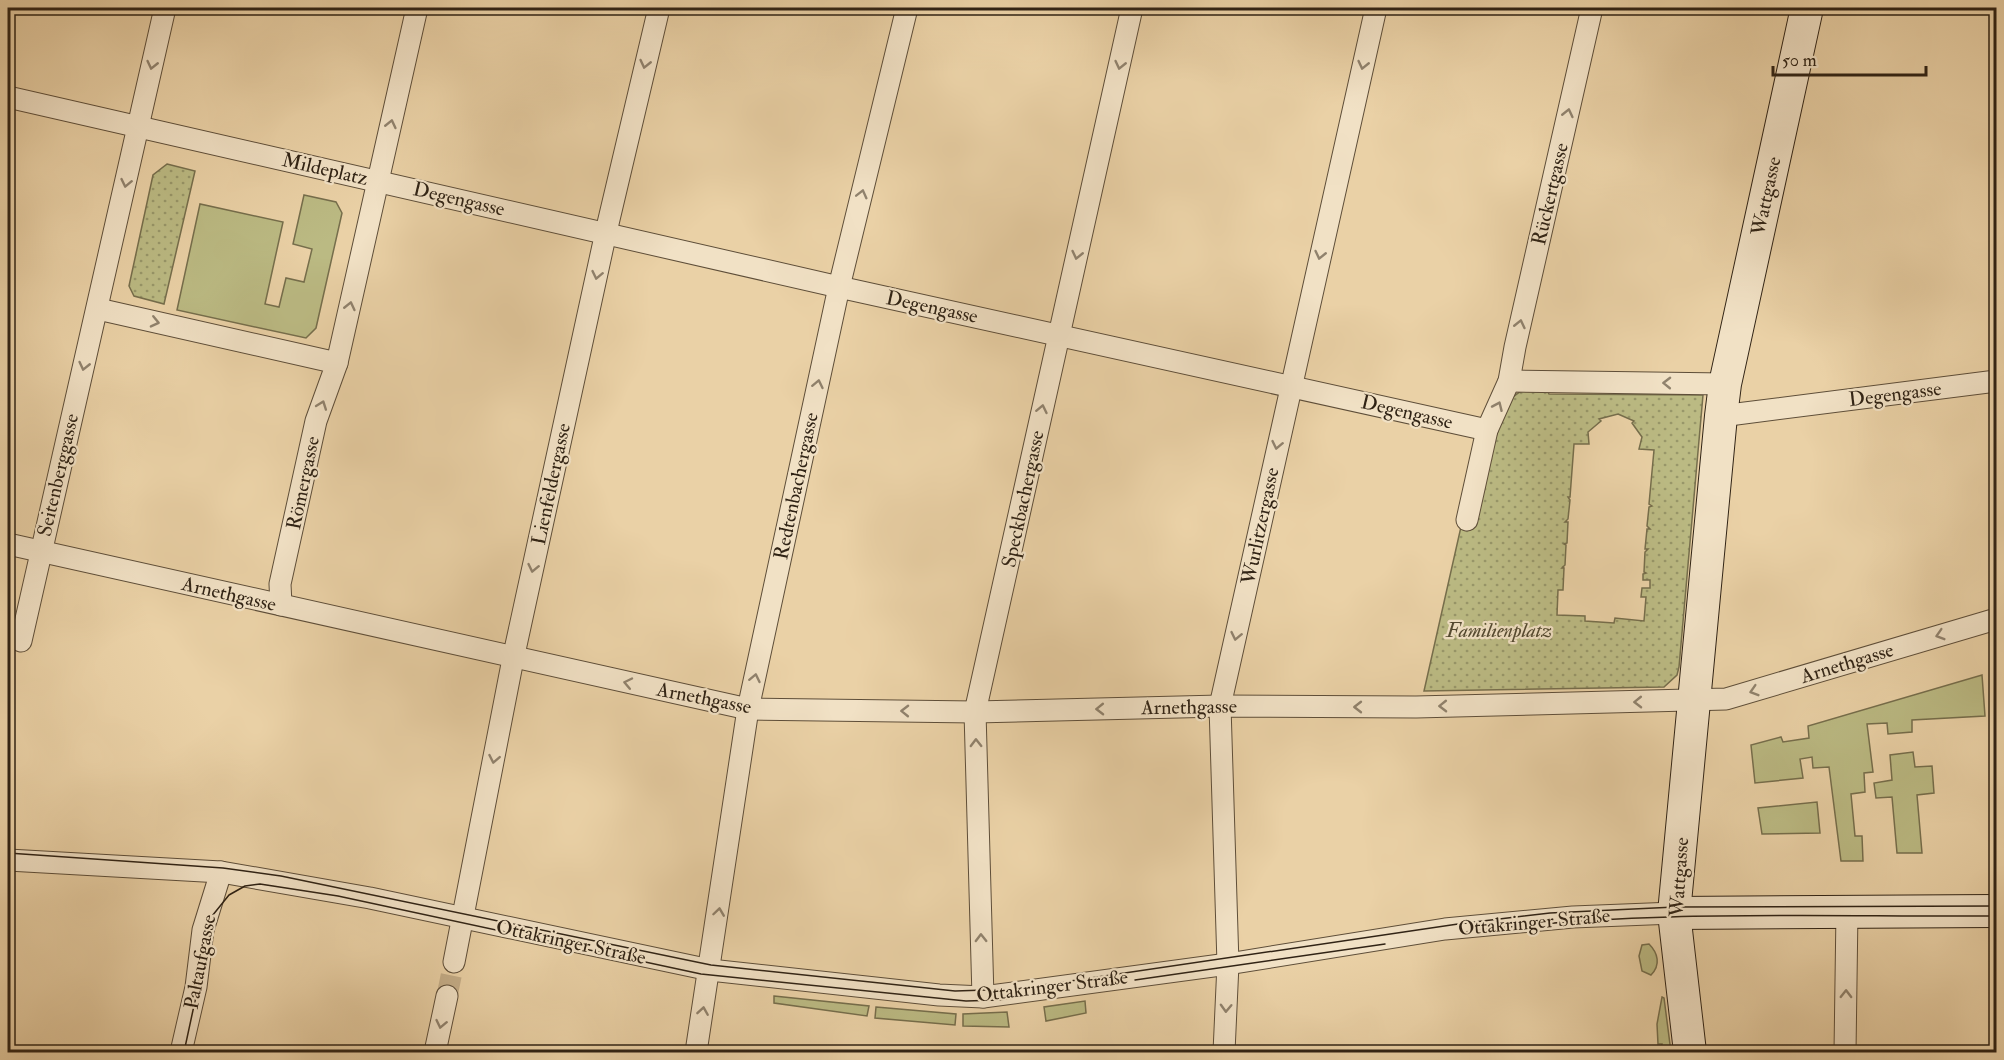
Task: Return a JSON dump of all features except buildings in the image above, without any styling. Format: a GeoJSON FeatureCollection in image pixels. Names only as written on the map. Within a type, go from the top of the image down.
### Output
{"type":"FeatureCollection","features":[{"type":"Feature","properties":{"kind":"main road","name":"Wattgasse"},"geometry":{"type":"LineString","coordinates":[[1725,384],[1807,8]]}},
{"type":"Feature","properties":{"kind":"main road"},"geometry":{"type":"LineString","coordinates":[[1696,701],[1725,384]]}},
{"type":"Feature","properties":{"kind":"main road","name":"Wattgasse"},"geometry":{"type":"LineString","coordinates":[[1690,1053],[1674,913],[1696,701]]}},
{"type":"Feature","properties":{"kind":"main road","name":"Ottakringer Straße"},"geometry":{"type":"LineString","coordinates":[[1674,913],[1996,911]]}},
{"type":"Feature","properties":{"kind":"street"},"geometry":{"type":"LineString","coordinates":[[165,8],[98,309],[337,363]]}},
{"type":"Feature","properties":{"kind":"street"},"geometry":{"type":"LineString","coordinates":[[378,181],[417,8]]}},
{"type":"Feature","properties":{"kind":"street","name":"Lienfeldergasse"},"geometry":{"type":"LineString","coordinates":[[454,962],[513,659],[606,232],[659,8]]}},
{"type":"Feature","properties":{"kind":"street","name":"Redtenbachergasse"},"geometry":{"type":"LineString","coordinates":[[696,1053],[748,709],[839,286],[907,8]]}},
{"type":"Feature","properties":{"kind":"street","name":"Speckbachergasse"},"geometry":{"type":"LineString","coordinates":[[983,997],[975,712],[1132,8]]}},
{"type":"Feature","properties":{"kind":"street","name":"Wurlitzergasse"},"geometry":{"type":"LineString","coordinates":[[1224,1053],[1228,964],[1220,706],[1376,8]]}},
{"type":"Feature","properties":{"kind":"street","name":"Rückertgasse"},"geometry":{"type":"LineString","coordinates":[[1509,381],[1592,8]]}},
{"type":"Feature","properties":{"kind":"street"},"geometry":{"type":"LineString","coordinates":[[8,97],[138,126]]}},
{"type":"Feature","properties":{"kind":"street","name":"Mildeplatz"},"geometry":{"type":"LineString","coordinates":[[138,126],[378,181],[337,363]]}},
{"type":"Feature","properties":{"kind":"street","name":"Degengasse"},"geometry":{"type":"LineString","coordinates":[[378,181],[1487,430]]}},
{"type":"Feature","properties":{"kind":"street","name":"Seitenberggasse"},"geometry":{"type":"LineString","coordinates":[[21,641],[40,551],[98,309]]}},
{"type":"Feature","properties":{"kind":"street","name":"Römergasse"},"geometry":{"type":"LineString","coordinates":[[281,605],[280,584],[316,421],[337,363]]}},
{"type":"Feature","properties":{"kind":"street"},"geometry":{"type":"LineString","coordinates":[[1467,520],[1487,430],[1509,381],[1725,384]]}},
{"type":"Feature","properties":{"kind":"street","name":"Degengasse"},"geometry":{"type":"LineString","coordinates":[[1721,416],[1996,381]]}},
{"type":"Feature","properties":{"kind":"street","name":"Arnethgasse"},"geometry":{"type":"LineString","coordinates":[[8,544],[513,659],[748,709],[975,712],[1220,706],[1416,707],[1726,699],[1996,619]]}},
{"type":"Feature","properties":{"kind":"street","name":"Ottakringer Straße"},"geometry":{"type":"LineString","coordinates":[[8,860],[221,872],[370,898],[710,970],[939,995],[983,997],[1228,964],[1445,929],[1573,916],[1674,913]]}},
{"type":"Feature","properties":{"kind":"street","name":"Paltaufgasse"},"geometry":{"type":"LineString","coordinates":[[181,1053],[196,987],[203,930],[221,872]]}},
{"type":"Feature","properties":{"kind":"street"},"geometry":{"type":"LineString","coordinates":[[1845,1053],[1847,911]]}},
{"type":"Feature","properties":{"kind":"street"},"geometry":{"type":"LineString","coordinates":[[435,1053],[447,996]]}},
{"type":"Feature","properties":{"kind":"green space"},"geometry":{"type":"Polygon","coordinates":[[[167,164],[195,171],[164,304],[134,296],[129,286],[153,175],[167,164]]]}},
{"type":"Feature","properties":{"kind":"green space"},"geometry":{"type":"Polygon","coordinates":[[[304,195],[336,202],[342,213],[316,328],[306,338],[177,310],[200,204],[283,222],[265,304],[279,307],[286,278],[304,282],[312,249],[293,244],[304,195]]]}},
{"type":"Feature","properties":{"kind":"green space","name":"Familienplatz"},"geometry":{"type":"Polygon","coordinates":[[[1529,388],[1546,388],[1549,394],[1703,395],[1679,667],[1677,675],[1664,687],[1424,691],[1481,438],[1496,424],[1516,394],[1529,388]],[[1618,414],[1599,419],[1601,421],[1588,432],[1589,444],[1574,444],[1568,519],[1565,522],[1568,522],[1567,543],[1564,544],[1566,545],[1565,565],[1562,568],[1564,568],[1563,590],[1558,590],[1557,615],[1585,616],[1585,621],[1614,623],[1615,618],[1644,621],[1646,597],[1641,597],[1642,588],[1650,588],[1650,580],[1643,580],[1643,574],[1646,573],[1644,572],[1645,552],[1648,549],[1645,549],[1647,529],[1650,529],[1647,526],[1649,507],[1652,506],[1649,504],[1654,450],[1639,449],[1642,437],[1632,423],[1634,421],[1618,414]]]}},
{"type":"Feature","properties":{"kind":"green space"},"geometry":{"type":"Polygon","coordinates":[[[1982,675],[1985,716],[1912,720],[1912,732],[1888,734],[1887,723],[1867,724],[1873,772],[1864,773],[1865,792],[1851,794],[1855,836],[1862,836],[1863,861],[1841,861],[1829,767],[1813,768],[1812,757],[1800,759],[1803,778],[1755,783],[1751,745],[1781,737],[1783,742],[1809,738],[1808,726],[1982,675]]]}},
{"type":"Feature","properties":{"kind":"green space"},"geometry":{"type":"Polygon","coordinates":[[[1913,752],[1915,767],[1932,766],[1934,793],[1917,795],[1922,853],[1897,853],[1892,797],[1876,798],[1874,783],[1892,780],[1890,755],[1913,752]]]}},
{"type":"Feature","properties":{"kind":"green space"},"geometry":{"type":"Polygon","coordinates":[[[1817,802],[1820,833],[1762,834],[1758,808],[1817,802]]]}},
{"type":"Feature","properties":{"kind":"green space"},"geometry":{"type":"Polygon","coordinates":[[[1649,944],[1655,951],[1657,959],[1656,967],[1651,975],[1642,971],[1639,956],[1642,945],[1649,944]]]}},
{"type":"Feature","properties":{"kind":"green space"},"geometry":{"type":"Polygon","coordinates":[[[774,996],[869,1006],[867,1016],[774,1003],[774,996]]]}},
{"type":"Feature","properties":{"kind":"green space"},"geometry":{"type":"Polygon","coordinates":[[[1662,997],[1664,998],[1671,1052],[1661,1052],[1662,1044],[1658,1044],[1657,1024],[1662,997]]]}},
{"type":"Feature","properties":{"kind":"green space"},"geometry":{"type":"Polygon","coordinates":[[[1085,1001],[1086,1013],[1046,1021],[1044,1007],[1085,1001]]]}},
{"type":"Feature","properties":{"kind":"green space"},"geometry":{"type":"Polygon","coordinates":[[[876,1007],[956,1014],[955,1025],[875,1018],[876,1007]]]}},
{"type":"Feature","properties":{"kind":"green space"},"geometry":{"type":"Polygon","coordinates":[[[1007,1012],[1009,1027],[963,1026],[963,1014],[1007,1012]]]}},
{"type":"Feature","properties":{"kind":"tunnel"},"geometry":{"type":"LineString","coordinates":[[447,996],[454,962]]}},
{"type":"Feature","properties":{"kind":"tram line"},"geometry":{"type":"LineString","coordinates":[[8,853],[223,868],[281,876],[711,965],[955,991],[1016,989],[1458,924],[1550,913],[1675,907],[1996,906]]}},
{"type":"Feature","properties":{"kind":"tram line"},"geometry":{"type":"LineString","coordinates":[[184,1052],[198,987],[208,921],[229,895],[245,886],[260,884],[338,896],[701,974],[966,1001],[999,1000],[1055,992]]}},
{"type":"Feature","properties":{"kind":"tram line"},"geometry":{"type":"LineString","coordinates":[[1465,932],[1597,920],[1664,917],[1996,916]]}},
{"type":"Feature","properties":{"kind":"tram line"},"geometry":{"type":"LineString","coordinates":[[1135,980],[1385,944]]}}]}
